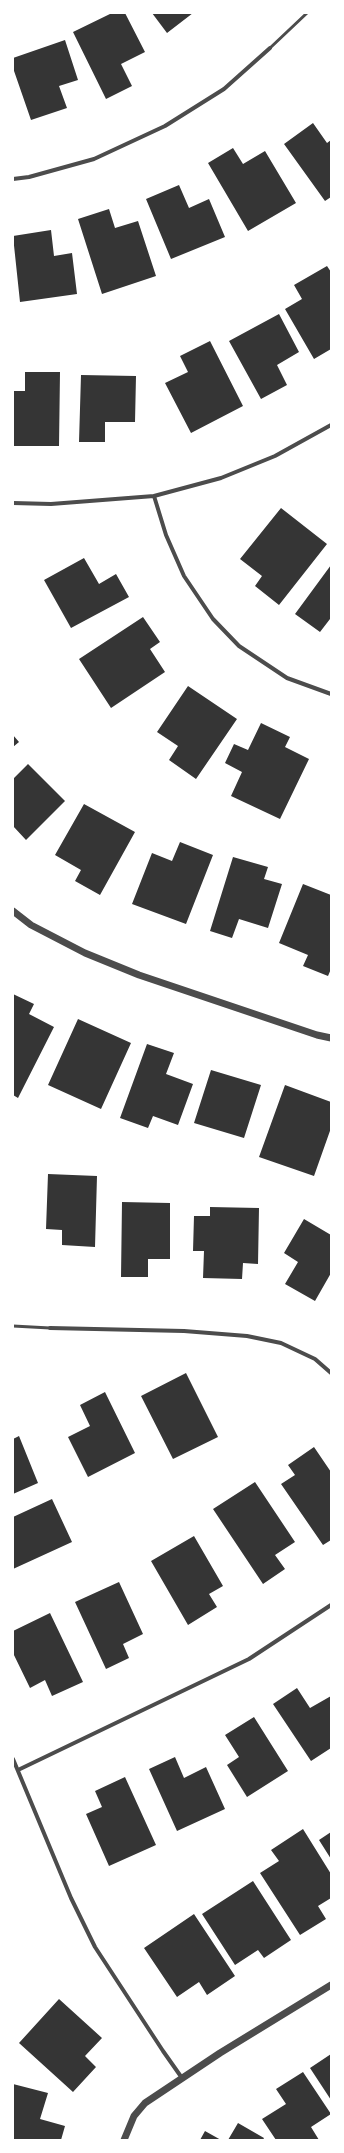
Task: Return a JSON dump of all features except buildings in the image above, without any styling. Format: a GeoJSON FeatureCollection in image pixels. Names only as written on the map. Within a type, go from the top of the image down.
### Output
{"type":"FeatureCollection","features":[{"type":"Feature","properties":{"kind":"street"},"geometry":{"type":"LineString","coordinates":[[13,179],[28,177],[94,159],[165,126],[224,89],[270,48]]}},
{"type":"Feature","properties":{"kind":"street"},"geometry":{"type":"LineString","coordinates":[[13,503],[51,504],[154,496],[221,478],[275,456],[331,425]]}},
{"type":"Feature","properties":{"kind":"street"},"geometry":{"type":"LineString","coordinates":[[154,496],[166,536],[184,576],[213,619],[239,646],[287,678],[331,694]]}},
{"type":"Feature","properties":{"kind":"street"},"geometry":{"type":"LineString","coordinates":[[13,911],[31,925],[85,953],[132,972],[318,1035],[331,1038]]}},
{"type":"Feature","properties":{"kind":"street"},"geometry":{"type":"LineString","coordinates":[[50,1328],[184,1331],[247,1336],[281,1343],[314,1359],[331,1373]]}},
{"type":"Feature","properties":{"kind":"street"},"geometry":{"type":"LineString","coordinates":[[18,1770],[249,1658],[331,1605]]}},
{"type":"Feature","properties":{"kind":"street"},"geometry":{"type":"LineString","coordinates":[[13,1759],[71,1898],[95,1947],[162,2051],[182,2078]]}},
{"type":"Feature","properties":{"kind":"street"},"geometry":{"type":"LineString","coordinates":[[124,2140],[134,2116],[145,2103],[182,2078],[331,1985]]}},
{"type":"Feature","properties":{"kind":"lane"},"geometry":{"type":"LineString","coordinates":[[270,48],[307,13]]}},
{"type":"Feature","properties":{"kind":"lane"},"geometry":{"type":"LineString","coordinates":[[13,1326],[50,1328]]}}]}
